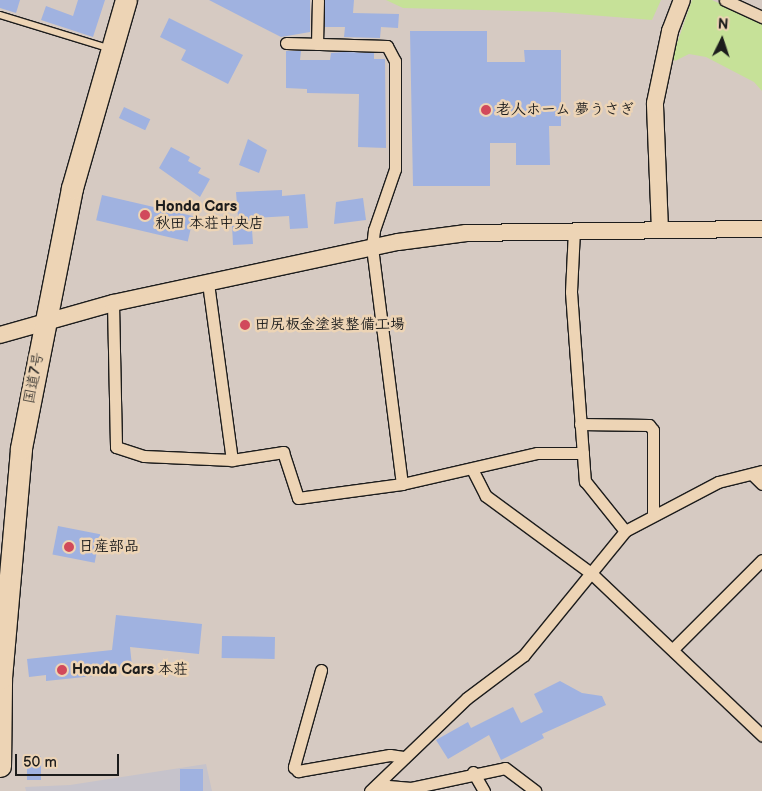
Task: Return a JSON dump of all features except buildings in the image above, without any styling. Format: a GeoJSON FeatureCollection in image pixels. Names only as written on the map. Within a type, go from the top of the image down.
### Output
{"type":"FeatureCollection","features":[{"type":"Feature","properties":{"kind":"highway","name":"国道7号"},"geometry":{"type":"LineString","coordinates":[[0,766],[1,678],[14,495],[45,320],[72,188],[126,0]]}},
{"type":"Feature","properties":{"kind":"street"},"geometry":{"type":"LineString","coordinates":[[317,44],[318,0]]}},
{"type":"Feature","properties":{"kind":"street"},"geometry":{"type":"LineString","coordinates":[[660,230],[655,103],[670,31],[682,0]]}},
{"type":"Feature","properties":{"kind":"street"},"geometry":{"type":"LineString","coordinates":[[725,0],[762,17]]}},
{"type":"Feature","properties":{"kind":"street"},"geometry":{"type":"LineString","coordinates":[[286,43],[387,46],[395,61],[395,169],[374,230],[372,247],[402,484]]}},
{"type":"Feature","properties":{"kind":"street"},"geometry":{"type":"LineString","coordinates":[[0,335],[45,320],[112,303],[372,247],[466,233],[574,230],[762,229]]}},
{"type":"Feature","properties":{"kind":"street"},"geometry":{"type":"LineString","coordinates":[[574,230],[571,292],[585,481],[625,531]]}},
{"type":"Feature","properties":{"kind":"street"},"geometry":{"type":"LineString","coordinates":[[208,283],[232,460]]}},
{"type":"Feature","properties":{"kind":"street"},"geometry":{"type":"LineString","coordinates":[[112,303],[116,447],[144,456],[232,460],[284,452],[298,498],[402,484],[472,470],[537,453],[583,453]]}},
{"type":"Feature","properties":{"kind":"street"},"geometry":{"type":"LineString","coordinates":[[580,424],[649,425],[653,430],[653,513]]}},
{"type":"Feature","properties":{"kind":"street"},"geometry":{"type":"LineString","coordinates":[[472,470],[486,496],[591,573],[762,735]]}},
{"type":"Feature","properties":{"kind":"street"},"geometry":{"type":"LineString","coordinates":[[374,788],[467,698],[524,655],[625,531],[653,513],[718,482],[757,473],[762,484]]}},
{"type":"Feature","properties":{"kind":"street"},"geometry":{"type":"LineString","coordinates":[[672,649],[762,560]]}},
{"type":"Feature","properties":{"kind":"street"},"geometry":{"type":"LineString","coordinates":[[321,670],[294,767],[298,771],[390,755],[405,757]]}},
{"type":"Feature","properties":{"kind":"street"},"geometry":{"type":"LineString","coordinates":[[374,788],[411,788],[472,772],[505,768],[535,791]]}},
{"type":"Feature","properties":{"kind":"street"},"geometry":{"type":"LineString","coordinates":[[472,772],[484,791]]}},
{"type":"Feature","properties":{"kind":"lane"},"geometry":{"type":"LineString","coordinates":[[0,14],[112,49]]}},
{"type":"Feature","properties":{"kind":"shaded area"},"geometry":{"type":"Polygon","coordinates":[[[206,764],[212,791],[26,791],[25,787],[70,785],[206,764]]]}},
{"type":"Feature","properties":{"kind":"green space"},"geometry":{"type":"Polygon","coordinates":[[[386,0],[661,0],[652,20],[553,12],[403,8],[386,0]]]}},
{"type":"Feature","properties":{"kind":"green space"},"geometry":{"type":"Polygon","coordinates":[[[692,0],[712,0],[762,23],[762,91],[754,82],[706,57],[689,54],[675,61],[672,58],[692,0]]]}},
{"type":"Feature","properties":{"kind":"place","name":"老人ホーム 夢うさぎ"},"geometry":{"type":"Point","coordinates":[486,110]}},
{"type":"Feature","properties":{"kind":"place","name":"Honda Cars 秋田 本荘中央店"},"geometry":{"type":"Point","coordinates":[145,215]}},
{"type":"Feature","properties":{"kind":"place","name":"田尻板金塗装整備工場"},"geometry":{"type":"Point","coordinates":[245,325]}},
{"type":"Feature","properties":{"kind":"place","name":"日産部品"},"geometry":{"type":"Point","coordinates":[69,547]}},
{"type":"Feature","properties":{"kind":"place","name":"Honda Cars 本荘"},"geometry":{"type":"Point","coordinates":[62,670]}}]}
